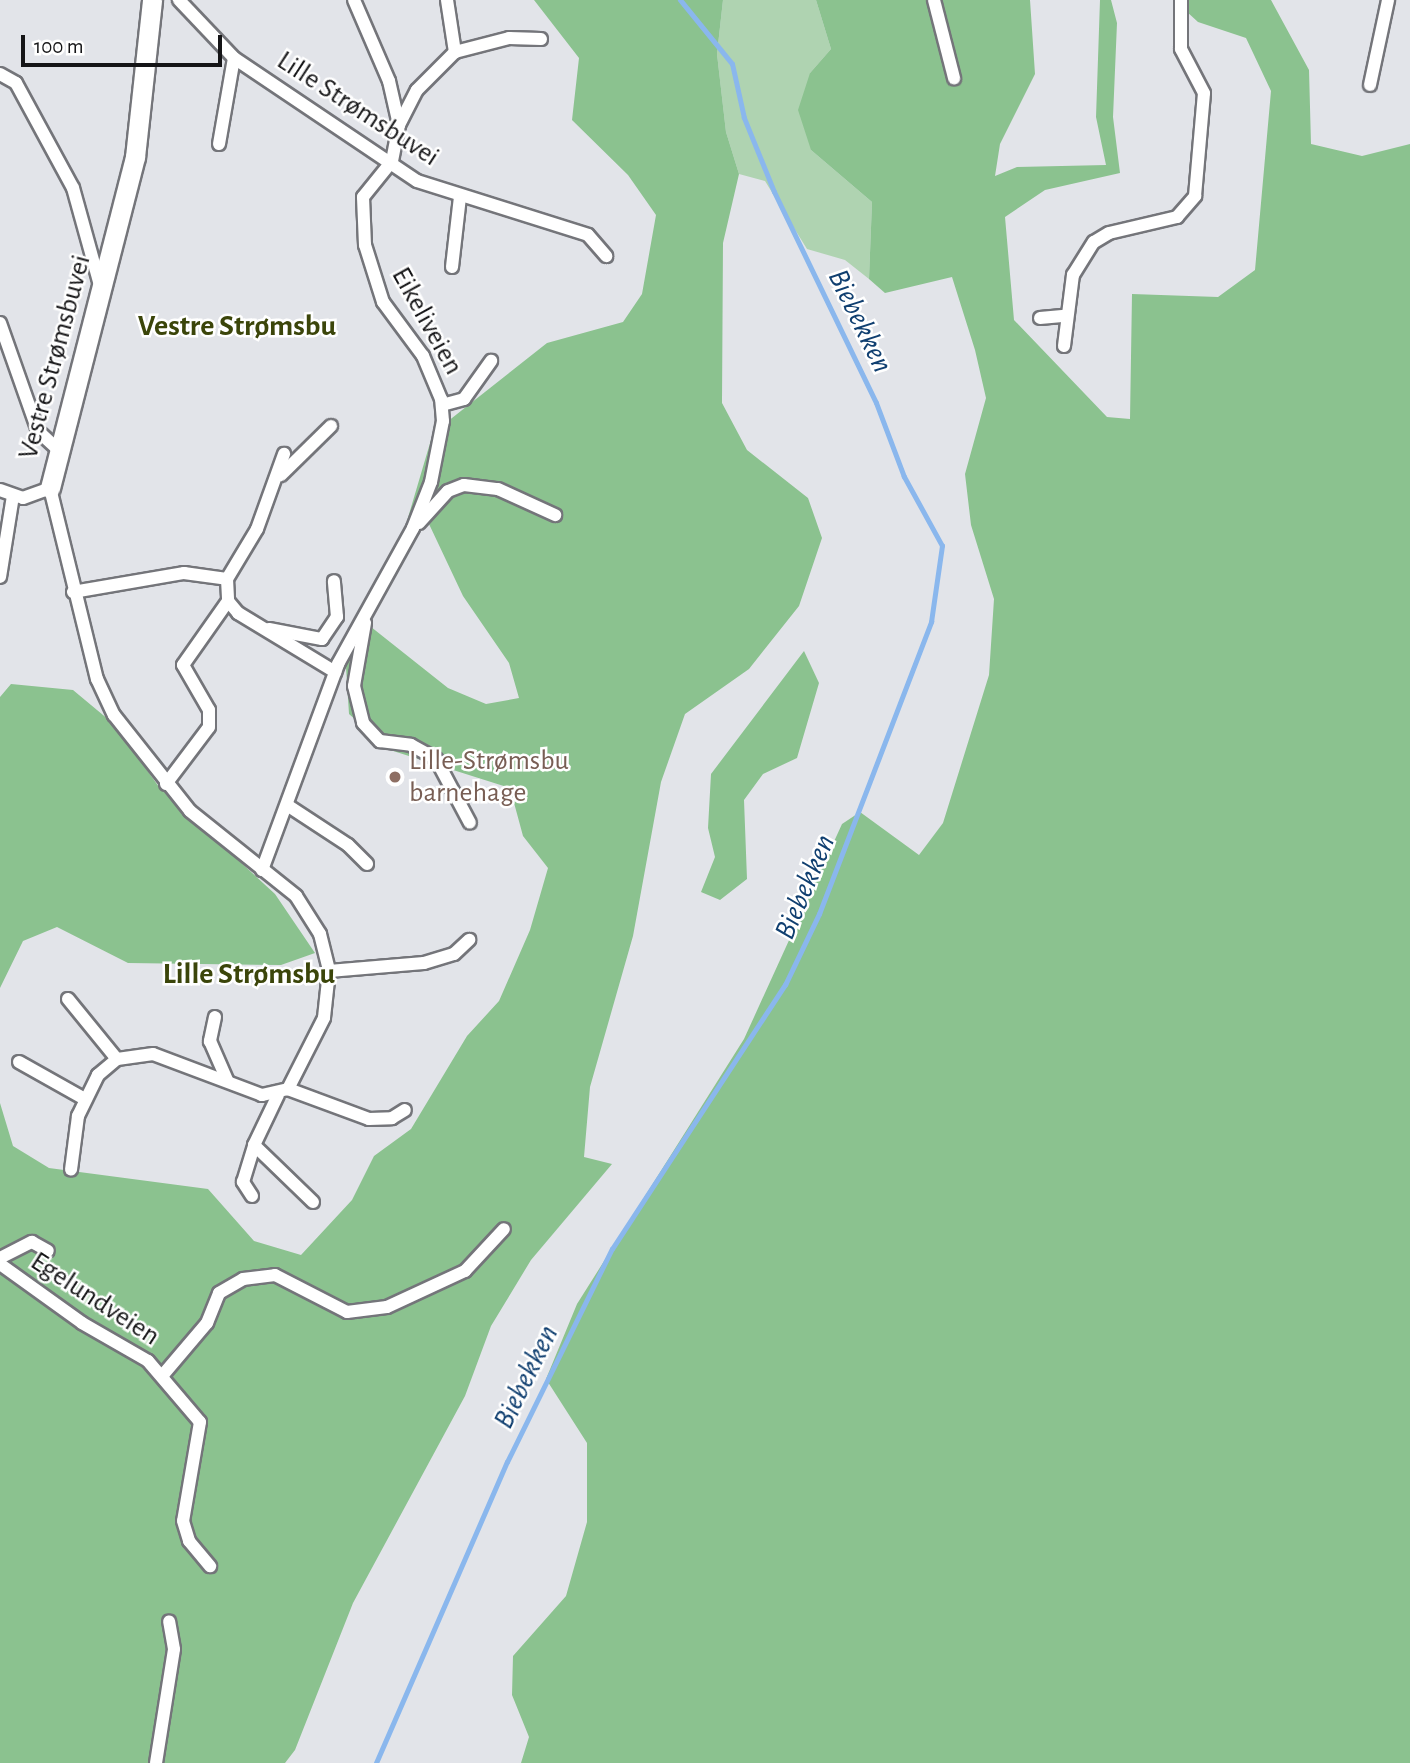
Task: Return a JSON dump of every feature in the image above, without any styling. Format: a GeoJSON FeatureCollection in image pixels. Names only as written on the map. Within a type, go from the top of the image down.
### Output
{"type":"FeatureCollection","features":[{"type":"Feature","properties":{"kind":"main road","name":"Vestre Strømsbuvei"},"geometry":{"type":"LineString","coordinates":[[50,488],[57,449],[135,157],[152,0]]}},
{"type":"Feature","properties":{"kind":"street","name":"Lille Strømsbuvei"},"geometry":{"type":"LineString","coordinates":[[179,0],[234,58],[388,163],[460,197],[588,235],[606,257]]}},
{"type":"Feature","properties":{"kind":"street"},"geometry":{"type":"LineString","coordinates":[[354,0],[389,81],[399,125]]}},
{"type":"Feature","properties":{"kind":"street"},"geometry":{"type":"LineString","coordinates":[[447,0],[456,52]]}},
{"type":"Feature","properties":{"kind":"street"},"geometry":{"type":"LineString","coordinates":[[934,0],[954,78]]}},
{"type":"Feature","properties":{"kind":"street"},"geometry":{"type":"LineString","coordinates":[[1064,346],[1065,316],[1073,275],[1094,242],[1109,233],[1177,218],[1195,196],[1204,93],[1181,48],[1181,0]]}},
{"type":"Feature","properties":{"kind":"street"},"geometry":{"type":"LineString","coordinates":[[1370,85],[1388,0]]}},
{"type":"Feature","properties":{"kind":"street"},"geometry":{"type":"LineString","coordinates":[[388,163],[399,125],[417,90],[456,52],[509,38],[541,39]]}},
{"type":"Feature","properties":{"kind":"street"},"geometry":{"type":"LineString","coordinates":[[219,144],[234,58]]}},
{"type":"Feature","properties":{"kind":"street"},"geometry":{"type":"LineString","coordinates":[[0,74],[16,83],[73,188],[101,289]]}},
{"type":"Feature","properties":{"kind":"street","name":"Eikeliveien"},"geometry":{"type":"LineString","coordinates":[[262,870],[335,672],[413,528],[434,468],[442,405],[423,356],[383,302],[370,268],[363,197],[388,163]]}},
{"type":"Feature","properties":{"kind":"street"},"geometry":{"type":"LineString","coordinates":[[452,267],[460,197]]}},
{"type":"Feature","properties":{"kind":"street"},"geometry":{"type":"LineString","coordinates":[[1040,318],[1065,316]]}},
{"type":"Feature","properties":{"kind":"street"},"geometry":{"type":"LineString","coordinates":[[0,323],[38,431],[57,449]]}},
{"type":"Feature","properties":{"kind":"street"},"geometry":{"type":"LineString","coordinates":[[442,405],[464,399],[491,361]]}},
{"type":"Feature","properties":{"kind":"street"},"geometry":{"type":"LineString","coordinates":[[273,487],[285,467],[319,443],[331,426]]}},
{"type":"Feature","properties":{"kind":"street"},"geometry":{"type":"LineString","coordinates":[[166,784],[209,727],[209,710],[183,665],[228,601],[227,579],[243,558],[284,454]]}},
{"type":"Feature","properties":{"kind":"street"},"geometry":{"type":"LineString","coordinates":[[413,528],[448,491],[464,485],[498,489],[555,514]]}},
{"type":"Feature","properties":{"kind":"street"},"geometry":{"type":"LineString","coordinates":[[0,577],[4,494],[33,496],[50,488]]}},
{"type":"Feature","properties":{"kind":"street","name":"Vestre Strømsbuvei"},"geometry":{"type":"LineString","coordinates":[[50,488],[73,592],[97,679],[137,750],[166,784],[262,870],[296,896],[315,923],[329,971],[324,1018],[254,1145],[243,1182],[252,1196]]}},
{"type":"Feature","properties":{"kind":"street"},"geometry":{"type":"LineString","coordinates":[[73,592],[184,573],[227,579]]}},
{"type":"Feature","properties":{"kind":"street"},"geometry":{"type":"LineString","coordinates":[[249,622],[322,639],[337,617],[334,581]]}},
{"type":"Feature","properties":{"kind":"street"},"geometry":{"type":"LineString","coordinates":[[228,601],[249,622],[335,672]]}},
{"type":"Feature","properties":{"kind":"street","name":"Eikeliveien"},"geometry":{"type":"LineString","coordinates":[[363,619],[354,686],[363,723],[380,741],[411,745],[436,759],[470,823]]}},
{"type":"Feature","properties":{"kind":"street"},"geometry":{"type":"LineString","coordinates":[[287,805],[348,845],[367,864]]}},
{"type":"Feature","properties":{"kind":"street"},"geometry":{"type":"LineString","coordinates":[[329,971],[424,963],[454,954],[469,940]]}},
{"type":"Feature","properties":{"kind":"street"},"geometry":{"type":"LineString","coordinates":[[68,999],[117,1059]]}},
{"type":"Feature","properties":{"kind":"street"},"geometry":{"type":"LineString","coordinates":[[215,1017],[210,1041],[227,1080]]}},
{"type":"Feature","properties":{"kind":"street"},"geometry":{"type":"LineString","coordinates":[[71,1170],[78,1116],[85,1099],[98,1075],[117,1059],[153,1054],[262,1095],[283,1092],[369,1119],[400,1116],[404,1110]]}},
{"type":"Feature","properties":{"kind":"street"},"geometry":{"type":"LineString","coordinates":[[19,1062],[85,1099]]}},
{"type":"Feature","properties":{"kind":"street"},"geometry":{"type":"LineString","coordinates":[[254,1145],[313,1202]]}},
{"type":"Feature","properties":{"kind":"street","name":"Egelundveien"},"geometry":{"type":"LineString","coordinates":[[162,1376],[207,1323],[219,1293],[243,1279],[275,1275],[346,1311],[387,1307],[465,1271],[504,1229]]}},
{"type":"Feature","properties":{"kind":"street"},"geometry":{"type":"LineString","coordinates":[[0,1258],[32,1242],[48,1251]]}},
{"type":"Feature","properties":{"kind":"street","name":"Egelundveien"},"geometry":{"type":"LineString","coordinates":[[0,1264],[82,1323],[130,1348],[162,1376],[200,1422],[183,1521],[189,1541],[210,1566]]}},
{"type":"Feature","properties":{"kind":"street"},"geometry":{"type":"LineString","coordinates":[[156,1763],[174,1649],[169,1621]]}},
{"type":"Feature","properties":{"kind":"green space"},"geometry":{"type":"Polygon","coordinates":[[[534,0],[723,0],[717,54],[726,132],[739,174],[723,243],[722,403],[747,450],[808,498],[822,538],[799,606],[749,669],[685,714],[661,782],[633,936],[590,1087],[584,1157],[612,1164],[531,1260],[491,1326],[465,1396],[353,1603],[295,1750],[285,1763],[0,1763],[0,1103],[13,1146],[49,1168],[208,1189],[254,1241],[301,1255],[352,1200],[374,1156],[411,1129],[467,1036],[499,1001],[530,930],[548,868],[523,836],[510,788],[390,750],[349,714],[345,651],[361,619],[448,688],[486,704],[519,698],[509,663],[463,596],[429,524],[407,521],[433,433],[547,343],[623,322],[642,294],[656,215],[628,175],[572,120],[579,58],[534,0]]]}},
{"type":"Feature","properties":{"kind":"green space"},"geometry":{"type":"Polygon","coordinates":[[[723,0],[816,0],[831,49],[810,73],[811,150],[872,202],[869,279],[845,260],[807,249],[765,181],[739,174],[726,132],[717,54],[723,0]]]}},
{"type":"Feature","properties":{"kind":"green space"},"geometry":{"type":"Polygon","coordinates":[[[816,0],[1030,0],[1035,74],[1000,144],[995,176],[1017,167],[1106,165],[1096,117],[1100,0],[1111,0],[1117,23],[1113,117],[1120,173],[1045,190],[1005,217],[1014,320],[1107,417],[1130,419],[1132,294],[1218,297],[1255,270],[1271,91],[1246,38],[1198,22],[1174,0],[1271,0],[1309,70],[1311,144],[1362,156],[1410,144],[1410,1763],[521,1763],[529,1737],[512,1695],[513,1656],[566,1596],[587,1522],[587,1443],[546,1379],[577,1304],[744,1039],[842,824],[860,812],[919,855],[943,823],[989,675],[994,599],[971,525],[965,474],[986,398],[975,350],[952,277],[885,293],[869,279],[872,202],[811,150],[798,110],[810,73],[831,49],[816,0]]]}},
{"type":"Feature","properties":{"kind":"green space"},"geometry":{"type":"Polygon","coordinates":[[[804,651],[819,683],[797,758],[763,774],[744,800],[747,879],[720,900],[701,892],[715,857],[708,828],[711,774],[804,651]]]}},
{"type":"Feature","properties":{"kind":"green space"},"geometry":{"type":"Polygon","coordinates":[[[11,684],[73,690],[115,725],[159,787],[275,894],[315,953],[281,965],[128,963],[57,927],[23,941],[0,988],[0,697],[11,684]]]}},
{"type":"Feature","properties":{"kind":"waterway","name":"Biebekken"},"geometry":{"type":"LineString","coordinates":[[376,1763],[507,1462],[612,1249],[785,985],[819,914],[931,622],[942,546],[904,477],[876,403],[774,192],[744,118],[732,64],[680,0]]}},
{"type":"Feature","properties":{"kind":"place","name":"Lille-Strømsbu barnehage"},"geometry":{"type":"Point","coordinates":[395,777]}},
{"type":"Feature","properties":{"kind":"district","name":"Vestre Strømsbu"},"geometry":{"type":"Point","coordinates":[237,326]}},
{"type":"Feature","properties":{"kind":"district","name":"Lille Strømsbu"},"geometry":{"type":"Point","coordinates":[249,974]}}]}
